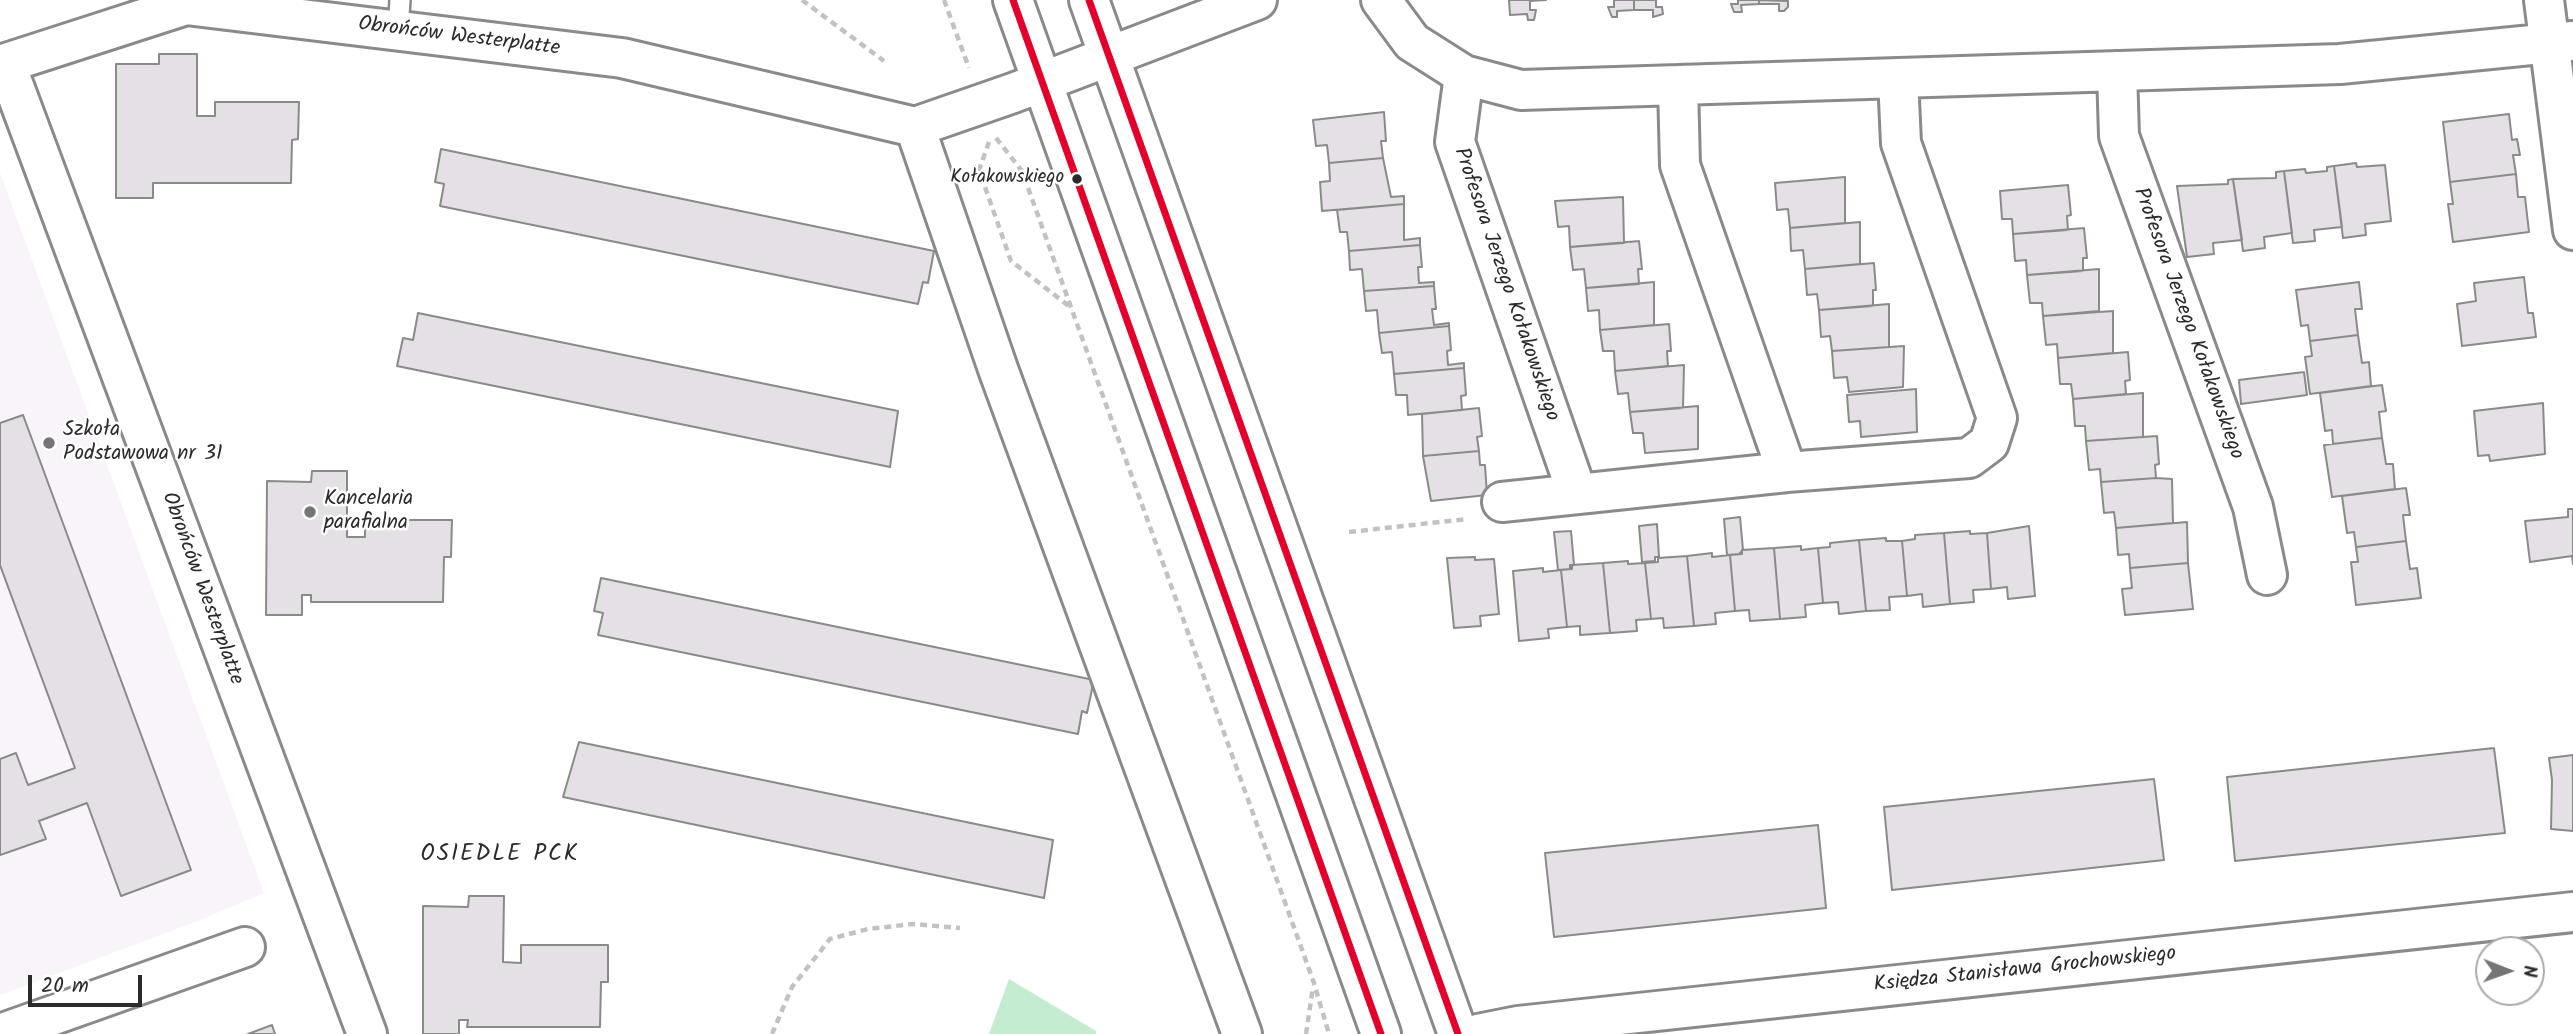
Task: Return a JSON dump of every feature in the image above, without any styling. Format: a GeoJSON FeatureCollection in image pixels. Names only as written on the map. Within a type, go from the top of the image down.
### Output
{"type":"FeatureCollection","features":[{"type":"Feature","properties":{"kind":"street"},"geometry":{"type":"LineString","coordinates":[[1013,0],[1381,1034]]}},
{"type":"Feature","properties":{"kind":"street"},"geometry":{"type":"LineString","coordinates":[[1089,0],[1458,1034]]}},
{"type":"Feature","properties":{"kind":"street"},"geometry":{"type":"LineString","coordinates":[[1242,1034],[998,369],[915,127],[1257,0]]}},
{"type":"Feature","properties":{"kind":"street"},"geometry":{"type":"LineString","coordinates":[[1381,0],[1412,41],[1464,75],[1521,90],[2340,64],[2561,42]]}},
{"type":"Feature","properties":{"kind":"street"},"geometry":{"type":"LineString","coordinates":[[2544,0],[2561,42],[2573,230]]}},
{"type":"Feature","properties":{"kind":"street","name":"Obrońców Westerplatte"},"geometry":{"type":"LineString","coordinates":[[367,1034],[3,65],[149,9],[186,5],[399,15],[622,58],[915,127]]}},
{"type":"Feature","properties":{"kind":"street","name":"Profesora Jerzego Kołakowskiego"},"geometry":{"type":"LineString","coordinates":[[2117,71],[2119,136],[2253,507],[2267,575]]}},
{"type":"Feature","properties":{"kind":"street","name":"Profesora Jerzego Kołakowskiego"},"geometry":{"type":"LineString","coordinates":[[1464,75],[1455,142],[1577,493]]}},
{"type":"Feature","properties":{"kind":"street"},"geometry":{"type":"LineString","coordinates":[[1502,502],[1787,472],[1969,458],[1989,443],[1997,418],[1901,143],[1898,78]]}},
{"type":"Feature","properties":{"kind":"street"},"geometry":{"type":"LineString","coordinates":[[1678,85],[1680,165],[1787,472]]}},
{"type":"Feature","properties":{"kind":"street","name":"Księdza Stanisława Grochowskiego"},"geometry":{"type":"LineString","coordinates":[[1478,1034],[1518,1026],[2573,912]]}},
{"type":"Feature","properties":{"kind":"street"},"geometry":{"type":"LineString","coordinates":[[0,1034],[245,947]]}},
{"type":"Feature","properties":{"kind":"path"},"geometry":{"type":"LineString","coordinates":[[802,0],[884,61]]}},
{"type":"Feature","properties":{"kind":"path"},"geometry":{"type":"LineString","coordinates":[[944,0],[970,71]]}},
{"type":"Feature","properties":{"kind":"path"},"geometry":{"type":"LineString","coordinates":[[1071,308],[1011,261],[979,170],[992,134],[1022,171],[1314,983],[1329,1034]]}},
{"type":"Feature","properties":{"kind":"path"},"geometry":{"type":"LineString","coordinates":[[1349,532],[1494,516],[1502,502]]}},
{"type":"Feature","properties":{"kind":"path"},"geometry":{"type":"LineString","coordinates":[[772,1034],[792,987],[830,939],[868,929],[913,924],[960,928]]}},
{"type":"Feature","properties":{"kind":"path"},"geometry":{"type":"LineString","coordinates":[[1306,1034],[1314,983]]}},
{"type":"Feature","properties":{"kind":"shaded area","name":"Szkoła Podstawowa nr 31"},"geometry":{"type":"Polygon","coordinates":[[[0,173],[264,893],[200,920],[0,995],[0,173]]]}},
{"type":"Feature","properties":{"kind":"green space"},"geometry":{"type":"Polygon","coordinates":[[[1009,979],[1096,1031],[1096,1034],[989,1034],[1009,979]]]}},
{"type":"Feature","properties":{"kind":"building"},"geometry":{"type":"Polygon","coordinates":[[[1509,0],[1546,0],[1530,1],[1530,10],[1536,10],[1534,20],[1528,20],[1527,14],[1510,15],[1509,0]]]}},
{"type":"Feature","properties":{"kind":"building"},"geometry":{"type":"Polygon","coordinates":[[[1614,0],[1634,0],[1634,10],[1617,11],[1617,17],[1612,17],[1608,7],[1614,7],[1614,0]]]}},
{"type":"Feature","properties":{"kind":"building"},"geometry":{"type":"Polygon","coordinates":[[[1634,0],[1656,0],[1656,7],[1662,7],[1663,14],[1653,17],[1653,10],[1634,10],[1634,0]]]}},
{"type":"Feature","properties":{"kind":"building"},"geometry":{"type":"Polygon","coordinates":[[[1738,0],[1759,0],[1759,4],[1741,5],[1742,12],[1734,12],[1731,4],[1738,4],[1738,0]]]}},
{"type":"Feature","properties":{"kind":"building"},"geometry":{"type":"Polygon","coordinates":[[[1759,0],[1788,1],[1788,7],[1779,11],[1779,4],[1759,4],[1759,0]]]}},
{"type":"Feature","properties":{"kind":"building"},"geometry":{"type":"Polygon","coordinates":[[[159,54],[197,54],[197,116],[215,116],[215,102],[299,102],[298,139],[292,140],[291,183],[153,183],[153,198],[116,198],[116,64],[159,64],[159,54]]]}},
{"type":"Feature","properties":{"kind":"building"},"geometry":{"type":"Polygon","coordinates":[[[1384,112],[1386,141],[1381,141],[1383,158],[1329,163],[1327,145],[1316,146],[1313,120],[1384,112]]]}},
{"type":"Feature","properties":{"kind":"building"},"geometry":{"type":"Polygon","coordinates":[[[2509,114],[2512,140],[2517,139],[2520,155],[2513,155],[2516,174],[2450,182],[2443,122],[2509,114]]]}},
{"type":"Feature","properties":{"kind":"building"},"geometry":{"type":"Polygon","coordinates":[[[441,149],[934,251],[928,283],[923,282],[918,304],[440,206],[444,184],[435,182],[441,149]]]}},
{"type":"Feature","properties":{"kind":"building"},"geometry":{"type":"Polygon","coordinates":[[[1383,158],[1391,197],[1404,196],[1404,204],[1322,211],[1320,182],[1330,181],[1329,163],[1383,158]]]}},
{"type":"Feature","properties":{"kind":"building"},"geometry":{"type":"Polygon","coordinates":[[[2356,163],[2357,167],[2385,165],[2391,221],[2365,224],[2366,235],[2343,238],[2334,166],[2356,163]]]}},
{"type":"Feature","properties":{"kind":"building"},"geometry":{"type":"Polygon","coordinates":[[[2334,166],[2342,227],[2314,230],[2315,241],[2293,243],[2284,171],[2327,171],[2327,167],[2334,166]]]}},
{"type":"Feature","properties":{"kind":"building"},"geometry":{"type":"Polygon","coordinates":[[[2284,171],[2292,233],[2264,237],[2265,248],[2243,251],[2233,179],[2276,178],[2276,172],[2284,171]]]}},
{"type":"Feature","properties":{"kind":"building"},"geometry":{"type":"Polygon","coordinates":[[[2516,174],[2518,197],[2525,197],[2529,232],[2453,242],[2448,204],[2453,204],[2450,182],[2516,174]]]}},
{"type":"Feature","properties":{"kind":"building"},"geometry":{"type":"Polygon","coordinates":[[[1845,177],[1845,223],[1790,228],[1788,209],[1777,210],[1775,183],[1845,177]]]}},
{"type":"Feature","properties":{"kind":"building"},"geometry":{"type":"Polygon","coordinates":[[[2233,179],[2242,240],[2213,243],[2214,254],[2187,257],[2177,186],[2228,184],[2228,180],[2233,179]]]}},
{"type":"Feature","properties":{"kind":"building"},"geometry":{"type":"Polygon","coordinates":[[[2068,185],[2071,215],[2067,216],[2068,230],[2013,234],[2012,219],[2002,219],[2000,191],[2068,185]]]}},
{"type":"Feature","properties":{"kind":"building"},"geometry":{"type":"Polygon","coordinates":[[[1623,197],[1624,243],[1570,247],[1569,226],[1558,227],[1555,201],[1623,197]]]}},
{"type":"Feature","properties":{"kind":"building"},"geometry":{"type":"Polygon","coordinates":[[[1404,204],[1404,240],[1420,238],[1420,245],[1349,251],[1347,232],[1340,232],[1337,210],[1404,204]]]}},
{"type":"Feature","properties":{"kind":"building"},"geometry":{"type":"Polygon","coordinates":[[[1860,222],[1860,264],[1805,269],[1803,250],[1791,251],[1790,228],[1860,222]]]}},
{"type":"Feature","properties":{"kind":"building"},"geometry":{"type":"Polygon","coordinates":[[[2084,228],[2087,258],[2083,258],[2083,271],[2027,275],[2026,260],[2015,261],[2013,234],[2084,228]]]}},
{"type":"Feature","properties":{"kind":"building"},"geometry":{"type":"Polygon","coordinates":[[[1639,241],[1642,269],[1638,269],[1639,284],[1586,288],[1584,269],[1573,270],[1570,247],[1639,241]]]}},
{"type":"Feature","properties":{"kind":"building"},"geometry":{"type":"Polygon","coordinates":[[[1420,245],[1422,267],[1418,267],[1419,283],[1434,282],[1434,286],[1364,291],[1362,269],[1350,270],[1349,251],[1420,245]]]}},
{"type":"Feature","properties":{"kind":"building"},"geometry":{"type":"Polygon","coordinates":[[[1874,263],[1876,290],[1873,290],[1873,306],[1819,310],[1817,294],[1807,295],[1805,269],[1874,263]]]}},
{"type":"Feature","properties":{"kind":"building"},"geometry":{"type":"Polygon","coordinates":[[[2099,269],[2099,311],[2043,316],[2042,303],[2030,303],[2027,275],[2099,269]]]}},
{"type":"Feature","properties":{"kind":"building"},"geometry":{"type":"Polygon","coordinates":[[[2524,277],[2528,313],[2533,313],[2536,337],[2462,346],[2457,304],[2476,301],[2474,283],[2524,277]]]}},
{"type":"Feature","properties":{"kind":"building"},"geometry":{"type":"Polygon","coordinates":[[[1654,282],[1654,325],[1600,330],[1599,310],[1588,311],[1586,288],[1654,282]]]}},
{"type":"Feature","properties":{"kind":"building"},"geometry":{"type":"Polygon","coordinates":[[[2359,282],[2362,309],[2355,309],[2358,335],[2310,341],[2308,325],[2301,326],[2296,290],[2359,282]]]}},
{"type":"Feature","properties":{"kind":"building"},"geometry":{"type":"Polygon","coordinates":[[[1434,286],[1434,325],[1449,323],[1449,326],[1379,333],[1377,310],[1366,311],[1364,291],[1434,286]]]}},
{"type":"Feature","properties":{"kind":"building"},"geometry":{"type":"Polygon","coordinates":[[[1889,304],[1889,347],[1832,351],[1830,336],[1821,337],[1819,310],[1889,304]]]}},
{"type":"Feature","properties":{"kind":"building"},"geometry":{"type":"Polygon","coordinates":[[[2113,311],[2113,353],[2058,358],[2057,344],[2046,345],[2043,316],[2113,311]]]}},
{"type":"Feature","properties":{"kind":"building"},"geometry":{"type":"Polygon","coordinates":[[[418,313],[898,411],[890,467],[397,366],[403,338],[413,340],[418,313]]]}},
{"type":"Feature","properties":{"kind":"building"},"geometry":{"type":"Polygon","coordinates":[[[1669,324],[1671,351],[1667,351],[1668,366],[1615,371],[1614,351],[1603,351],[1600,330],[1669,324]]]}},
{"type":"Feature","properties":{"kind":"building"},"geometry":{"type":"Polygon","coordinates":[[[1449,326],[1451,350],[1447,351],[1448,365],[1464,363],[1464,368],[1394,374],[1392,352],[1382,353],[1379,333],[1449,326]]]}},
{"type":"Feature","properties":{"kind":"building"},"geometry":{"type":"Polygon","coordinates":[[[2358,335],[2362,363],[2369,362],[2371,386],[2310,394],[2305,357],[2312,356],[2310,341],[2358,335]]]}},
{"type":"Feature","properties":{"kind":"building"},"geometry":{"type":"Polygon","coordinates":[[[1904,346],[1903,387],[1849,392],[1847,377],[1834,378],[1832,351],[1904,346]]]}},
{"type":"Feature","properties":{"kind":"building"},"geometry":{"type":"Polygon","coordinates":[[[2128,352],[2130,380],[2125,381],[2126,394],[2073,399],[2071,384],[2060,384],[2058,358],[2128,352]]]}},
{"type":"Feature","properties":{"kind":"building"},"geometry":{"type":"Polygon","coordinates":[[[1684,365],[1683,408],[1630,412],[1628,393],[1618,394],[1615,371],[1684,365]]]}},
{"type":"Feature","properties":{"kind":"building"},"geometry":{"type":"Polygon","coordinates":[[[1464,368],[1466,395],[1461,396],[1462,410],[1408,415],[1407,395],[1396,395],[1394,374],[1464,368]]]}},
{"type":"Feature","properties":{"kind":"building"},"geometry":{"type":"Polygon","coordinates":[[[2304,372],[2307,395],[2241,404],[2239,380],[2304,372]]]}},
{"type":"Feature","properties":{"kind":"building"},"geometry":{"type":"Polygon","coordinates":[[[2382,385],[2386,411],[2379,412],[2382,438],[2333,444],[2332,430],[2325,431],[2320,393],[2382,385]]]}},
{"type":"Feature","properties":{"kind":"building"},"geometry":{"type":"Polygon","coordinates":[[[1916,389],[1917,432],[1861,437],[1860,421],[1849,422],[1847,395],[1916,389]]]}},
{"type":"Feature","properties":{"kind":"building"},"geometry":{"type":"Polygon","coordinates":[[[2143,393],[2143,437],[2086,441],[2085,426],[2075,426],[2073,399],[2143,393]]]}},
{"type":"Feature","properties":{"kind":"building"},"geometry":{"type":"Polygon","coordinates":[[[2543,403],[2545,454],[2490,461],[2489,455],[2478,456],[2474,411],[2543,403]]]}},
{"type":"Feature","properties":{"kind":"building"},"geometry":{"type":"Polygon","coordinates":[[[1698,406],[1698,449],[1645,453],[1643,433],[1633,433],[1630,412],[1698,406]]]}},
{"type":"Feature","properties":{"kind":"building"},"geometry":{"type":"Polygon","coordinates":[[[1479,408],[1482,436],[1477,437],[1479,451],[1423,456],[1422,414],[1479,408]]]}},
{"type":"Feature","properties":{"kind":"building"},"geometry":{"type":"Polygon","coordinates":[[[23,415],[191,870],[121,896],[87,803],[39,821],[46,839],[0,855],[0,759],[16,753],[28,785],[75,768],[0,565],[0,423],[23,415]]]}},
{"type":"Feature","properties":{"kind":"building"},"geometry":{"type":"Polygon","coordinates":[[[2157,436],[2159,464],[2155,465],[2156,478],[2101,482],[2100,469],[2089,470],[2086,441],[2157,436]]]}},
{"type":"Feature","properties":{"kind":"building"},"geometry":{"type":"Polygon","coordinates":[[[2382,438],[2386,464],[2393,464],[2395,489],[2332,497],[2324,445],[2382,438]]]}},
{"type":"Feature","properties":{"kind":"building"},"geometry":{"type":"Polygon","coordinates":[[[1479,451],[1480,465],[1485,465],[1487,495],[1431,501],[1423,456],[1479,451]]]}},
{"type":"Feature","properties":{"kind":"building"},"geometry":{"type":"Polygon","coordinates":[[[312,471],[347,471],[347,537],[365,537],[365,520],[452,520],[451,557],[444,557],[443,602],[311,602],[311,595],[302,595],[302,615],[266,615],[267,481],[311,482],[312,471]]]}},
{"type":"Feature","properties":{"kind":"building"},"geometry":{"type":"Polygon","coordinates":[[[2172,479],[2173,523],[2116,528],[2114,512],[2104,513],[2101,482],[2172,479]]]}},
{"type":"Feature","properties":{"kind":"building"},"geometry":{"type":"Polygon","coordinates":[[[2406,488],[2410,515],[2403,515],[2406,541],[2356,547],[2354,532],[2347,533],[2342,496],[2406,488]]]}},
{"type":"Feature","properties":{"kind":"building"},"geometry":{"type":"Polygon","coordinates":[[[2568,509],[2573,509],[2573,564],[2572,556],[2530,562],[2525,521],[2568,517],[2568,509]]]}},
{"type":"Feature","properties":{"kind":"building"},"geometry":{"type":"Polygon","coordinates":[[[1740,517],[1743,550],[1739,554],[1727,555],[1724,519],[1740,517]]]}},
{"type":"Feature","properties":{"kind":"building"},"geometry":{"type":"Polygon","coordinates":[[[2187,522],[2188,563],[2130,568],[2129,554],[2118,555],[2116,528],[2187,522]]]}},
{"type":"Feature","properties":{"kind":"building"},"geometry":{"type":"Polygon","coordinates":[[[1657,524],[1659,557],[1655,557],[1655,561],[1642,562],[1639,526],[1657,524]]]}},
{"type":"Feature","properties":{"kind":"building"},"geometry":{"type":"Polygon","coordinates":[[[2029,526],[2035,596],[2008,599],[2007,587],[1991,589],[1987,533],[2029,526]]]}},
{"type":"Feature","properties":{"kind":"building"},"geometry":{"type":"Polygon","coordinates":[[[1571,531],[1574,565],[1570,565],[1570,569],[1558,570],[1554,532],[1571,531]]]}},
{"type":"Feature","properties":{"kind":"building"},"geometry":{"type":"Polygon","coordinates":[[[1970,531],[1970,534],[1987,533],[1991,589],[1973,590],[1974,602],[1950,604],[1944,533],[1970,531]]]}},
{"type":"Feature","properties":{"kind":"building"},"geometry":{"type":"Polygon","coordinates":[[[1944,533],[1950,604],[1923,607],[1922,594],[1907,596],[1902,541],[1915,539],[1915,535],[1944,533]]]}},
{"type":"Feature","properties":{"kind":"building"},"geometry":{"type":"Polygon","coordinates":[[[1886,538],[1886,541],[1902,541],[1907,596],[1889,597],[1890,610],[1866,611],[1859,540],[1886,538]]]}},
{"type":"Feature","properties":{"kind":"building"},"geometry":{"type":"Polygon","coordinates":[[[1859,540],[1866,611],[1839,614],[1838,602],[1823,603],[1818,548],[1830,547],[1830,543],[1859,540]]]}},
{"type":"Feature","properties":{"kind":"building"},"geometry":{"type":"Polygon","coordinates":[[[2406,541],[2410,569],[2417,568],[2421,598],[2356,605],[2351,562],[2358,562],[2356,547],[2406,541]]]}},
{"type":"Feature","properties":{"kind":"building"},"geometry":{"type":"Polygon","coordinates":[[[1801,546],[1801,550],[1818,548],[1823,603],[1805,605],[1806,617],[1780,619],[1774,548],[1801,546]]]}},
{"type":"Feature","properties":{"kind":"building"},"geometry":{"type":"Polygon","coordinates":[[[1774,548],[1780,619],[1750,621],[1749,610],[1735,611],[1730,555],[1742,554],[1742,550],[1774,548]]]}},
{"type":"Feature","properties":{"kind":"building"},"geometry":{"type":"Polygon","coordinates":[[[1712,553],[1712,557],[1730,555],[1735,611],[1715,613],[1716,624],[1694,626],[1687,556],[1712,553]]]}},
{"type":"Feature","properties":{"kind":"building"},"geometry":{"type":"Polygon","coordinates":[[[1687,556],[1694,626],[1664,628],[1663,618],[1651,619],[1645,563],[1658,562],[1658,558],[1687,556]]]}},
{"type":"Feature","properties":{"kind":"building"},"geometry":{"type":"Polygon","coordinates":[[[1475,557],[1475,560],[1494,559],[1499,614],[1480,616],[1481,626],[1454,628],[1447,558],[1475,557]]]}},
{"type":"Feature","properties":{"kind":"building"},"geometry":{"type":"Polygon","coordinates":[[[1628,561],[1628,564],[1645,563],[1651,619],[1636,620],[1637,631],[1610,633],[1603,563],[1628,561]]]}},
{"type":"Feature","properties":{"kind":"building"},"geometry":{"type":"Polygon","coordinates":[[[1603,563],[1610,633],[1580,635],[1580,626],[1567,627],[1561,570],[1572,569],[1572,565],[1603,563]]]}},
{"type":"Feature","properties":{"kind":"building"},"geometry":{"type":"Polygon","coordinates":[[[2188,563],[2193,609],[2125,615],[2122,589],[2132,588],[2130,568],[2188,563]]]}},
{"type":"Feature","properties":{"kind":"building"},"geometry":{"type":"Polygon","coordinates":[[[1543,568],[1543,572],[1561,570],[1567,627],[1548,629],[1549,638],[1519,641],[1513,571],[1543,568]]]}},
{"type":"Feature","properties":{"kind":"building"},"geometry":{"type":"Polygon","coordinates":[[[601,578],[1094,680],[1087,713],[1082,711],[1078,734],[598,635],[603,613],[594,611],[601,578]]]}},
{"type":"Feature","properties":{"kind":"building"},"geometry":{"type":"Polygon","coordinates":[[[579,742],[1053,840],[1044,898],[563,797],[579,742]]]}},
{"type":"Feature","properties":{"kind":"building"},"geometry":{"type":"Polygon","coordinates":[[[2494,748],[2505,833],[2235,861],[2227,777],[2494,748]]]}},
{"type":"Feature","properties":{"kind":"building"},"geometry":{"type":"Polygon","coordinates":[[[2573,755],[2573,831],[2551,829],[2552,780],[2549,758],[2573,755]]]}},
{"type":"Feature","properties":{"kind":"building"},"geometry":{"type":"Polygon","coordinates":[[[2154,779],[2164,860],[1892,890],[1884,807],[2154,779]]]}},
{"type":"Feature","properties":{"kind":"building"},"geometry":{"type":"Polygon","coordinates":[[[1818,825],[1826,908],[1554,937],[1545,853],[1818,825]]]}},
{"type":"Feature","properties":{"kind":"building"},"geometry":{"type":"Polygon","coordinates":[[[469,896],[504,896],[503,962],[521,963],[521,945],[608,945],[608,982],[601,982],[600,1027],[467,1027],[468,1020],[459,1020],[459,1034],[423,1034],[423,906],[468,907],[469,896]]]}},
{"type":"Feature","properties":{"kind":"building"},"geometry":{"type":"Polygon","coordinates":[[[272,1025],[275,1034],[248,1034],[272,1025]]]}},
{"type":"Feature","properties":{"kind":"transit line"},"geometry":{"type":"LineString","coordinates":[[1013,0],[1381,1034]]}},
{"type":"Feature","properties":{"kind":"transit line"},"geometry":{"type":"LineString","coordinates":[[1089,0],[1458,1034]]}},
{"type":"Feature","properties":{"kind":"place","name":"Kołakowskiego"},"geometry":{"type":"Point","coordinates":[1077,179]}},
{"type":"Feature","properties":{"kind":"place","name":"Szkoła Podstawowa nr 31"},"geometry":{"type":"Point","coordinates":[49,443]}},
{"type":"Feature","properties":{"kind":"place","name":"Kancelaria parafialna"},"geometry":{"type":"Point","coordinates":[310,512]}},
{"type":"Feature","properties":{"kind":"district","name":"OSIEDLE PCK"},"geometry":{"type":"Point","coordinates":[500,856]}}]}
